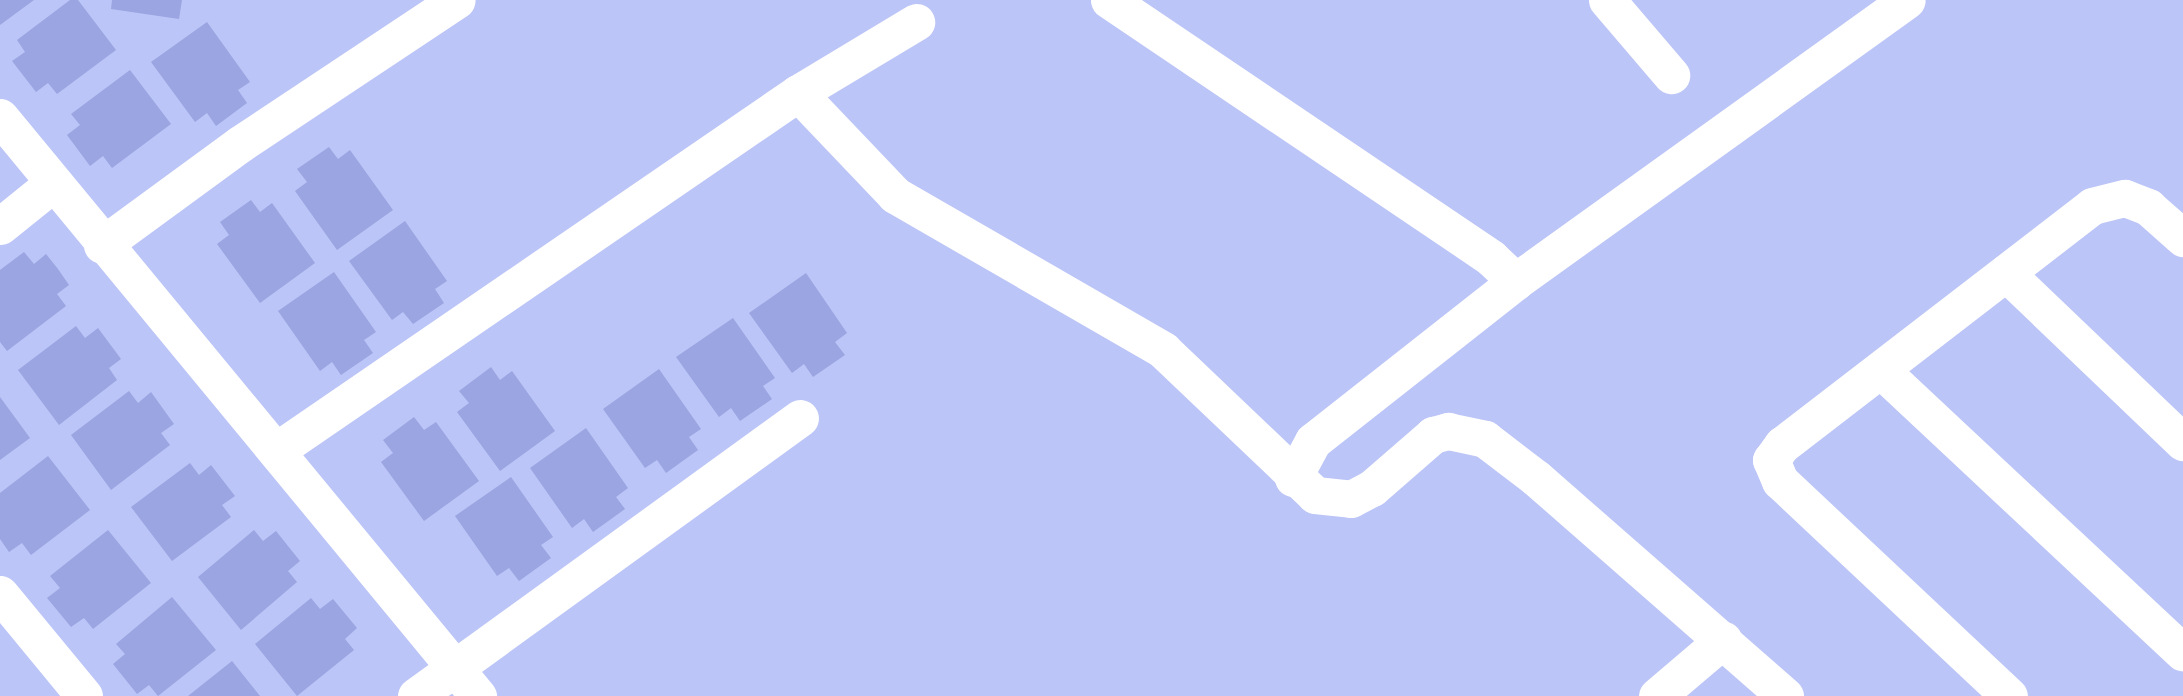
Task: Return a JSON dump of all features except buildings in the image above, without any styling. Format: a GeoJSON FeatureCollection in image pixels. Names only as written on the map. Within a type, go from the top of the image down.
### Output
{"type":"FeatureCollection","features":[{"type":"Feature","properties":{"kind":"street"},"geometry":{"type":"LineString","coordinates":[[102,245],[240,144],[457,0]]}},
{"type":"Feature","properties":{"kind":"street"},"geometry":{"type":"LineString","coordinates":[[1110,0],[1492,258],[1516,281]]}},
{"type":"Feature","properties":{"kind":"street"},"geometry":{"type":"LineString","coordinates":[[1608,0],[1671,75]]}},
{"type":"Feature","properties":{"kind":"street"},"geometry":{"type":"LineString","coordinates":[[1293,478],[1314,441],[1516,281],[1907,0]]}},
{"type":"Feature","properties":{"kind":"street"},"geometry":{"type":"LineString","coordinates":[[277,450],[798,93],[916,22]]}},
{"type":"Feature","properties":{"kind":"street"},"geometry":{"type":"LineString","coordinates":[[798,93],[895,195],[1163,350],[1210,390],[1293,478],[1315,495],[1351,499],[1373,488],[1433,435],[1448,431],[1485,439],[1723,640],[1785,696]]}},
{"type":"Feature","properties":{"kind":"street"},"geometry":{"type":"LineString","coordinates":[[0,117],[51,185],[277,450],[468,682]]}},
{"type":"Feature","properties":{"kind":"street"},"geometry":{"type":"LineString","coordinates":[[0,226],[51,185]]}},
{"type":"Feature","properties":{"kind":"street"},"geometry":{"type":"LineString","coordinates":[[2009,696],[1780,481],[1771,460],[1782,445],[1882,371],[2076,215],[2105,202],[2125,198],[2148,207],[2183,238]]}},
{"type":"Feature","properties":{"kind":"street"},"geometry":{"type":"LineString","coordinates":[[2006,273],[2183,442]]}},
{"type":"Feature","properties":{"kind":"street"},"geometry":{"type":"LineString","coordinates":[[1882,371],[2183,653]]}},
{"type":"Feature","properties":{"kind":"street"},"geometry":{"type":"LineString","coordinates":[[416,696],[468,682],[800,418]]}},
{"type":"Feature","properties":{"kind":"street"},"geometry":{"type":"LineString","coordinates":[[0,594],[84,696]]}},
{"type":"Feature","properties":{"kind":"street"},"geometry":{"type":"LineString","coordinates":[[1657,696],[1723,640]]}}]}
